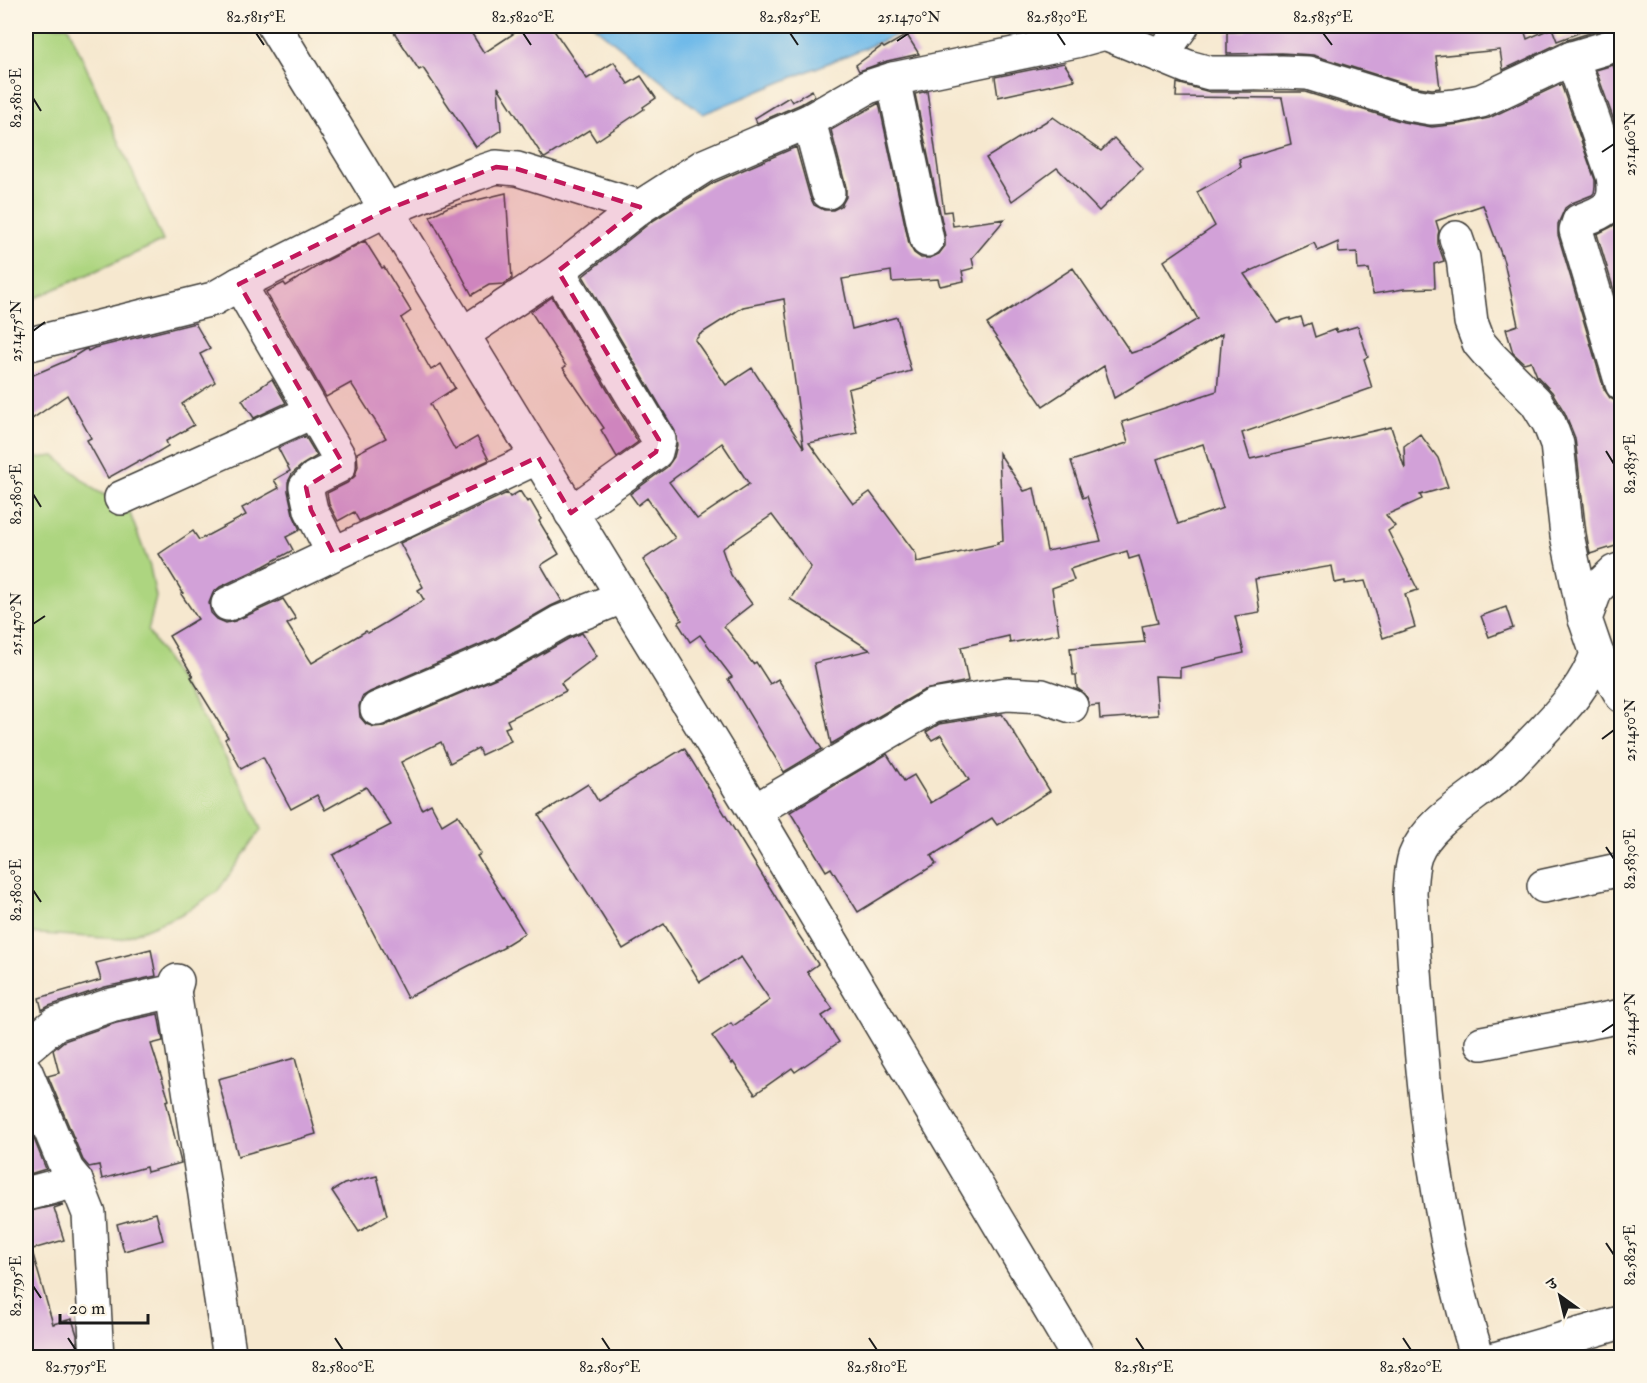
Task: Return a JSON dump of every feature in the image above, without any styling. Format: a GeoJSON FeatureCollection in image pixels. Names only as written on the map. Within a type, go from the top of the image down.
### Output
{"type":"FeatureCollection","features":[{"type":"Feature","properties":{"kind":"street"},"geometry":{"type":"LineString","coordinates":[[274,26],[754,811],[1079,1358]]}},
{"type":"Feature","properties":{"kind":"street"},"geometry":{"type":"LineString","coordinates":[[1161,55],[1182,26]]}},
{"type":"Feature","properties":{"kind":"street"},"geometry":{"type":"LineString","coordinates":[[463,334],[558,272],[640,207],[704,166],[809,121],[868,87],[893,79],[1067,43],[1106,29],[1188,67],[1210,73],[1308,73],[1408,104],[1431,108],[1481,101],[1572,58],[1622,43]]}},
{"type":"Feature","properties":{"kind":"street"},"geometry":{"type":"LineString","coordinates":[[1572,58],[1615,187],[1612,199],[1605,210],[1579,221],[1576,230],[1622,384]]}},
{"type":"Feature","properties":{"kind":"street"},"geometry":{"type":"LineString","coordinates":[[893,79],[927,240]]}},
{"type":"Feature","properties":{"kind":"street"},"geometry":{"type":"LineString","coordinates":[[809,121],[828,192]]}},
{"type":"Feature","properties":{"kind":"street"},"geometry":{"type":"LineString","coordinates":[[26,345],[213,298],[386,210],[496,167],[517,169],[539,175],[640,207]]}},
{"type":"Feature","properties":{"kind":"street"},"geometry":{"type":"LineString","coordinates":[[1456,238],[1463,258],[1471,322],[1479,343],[1536,402],[1549,423],[1557,444],[1567,535],[1585,619],[1597,654],[1622,696]]}},
{"type":"Feature","properties":{"kind":"street"},"geometry":{"type":"LineString","coordinates":[[558,272],[659,440],[656,452],[572,513]]}},
{"type":"Feature","properties":{"kind":"street"},"geometry":{"type":"LineString","coordinates":[[239,284],[339,457],[339,466],[315,478],[306,487],[311,510],[333,553]]}},
{"type":"Feature","properties":{"kind":"street"},"geometry":{"type":"LineString","coordinates":[[121,498],[312,412]]}},
{"type":"Feature","properties":{"kind":"street"},"geometry":{"type":"LineString","coordinates":[[228,604],[538,457]]}},
{"type":"Feature","properties":{"kind":"street"},"geometry":{"type":"LineString","coordinates":[[1585,619],[1596,589],[1614,572],[1622,569]]}},
{"type":"Feature","properties":{"kind":"street"},"geometry":{"type":"LineString","coordinates":[[378,709],[503,656],[560,622],[622,597]]}},
{"type":"Feature","properties":{"kind":"street"},"geometry":{"type":"LineString","coordinates":[[1478,1358],[1448,1248],[1432,1143],[1417,1010],[1410,893],[1411,873],[1415,855],[1425,838],[1443,819],[1503,772],[1570,702],[1590,673],[1597,654]]}},
{"type":"Feature","properties":{"kind":"street"},"geometry":{"type":"LineString","coordinates":[[754,811],[933,706],[1007,694],[1042,696],[1071,706]]}},
{"type":"Feature","properties":{"kind":"street"},"geometry":{"type":"LineString","coordinates":[[1544,886],[1622,868]]}},
{"type":"Feature","properties":{"kind":"street"},"geometry":{"type":"LineString","coordinates":[[26,1048],[55,1024],[175,986],[230,1358]]}},
{"type":"Feature","properties":{"kind":"street"},"geometry":{"type":"LineString","coordinates":[[1482,1043],[1622,1016]]}},
{"type":"Feature","properties":{"kind":"street"},"geometry":{"type":"LineString","coordinates":[[26,1072],[67,1170],[76,1181],[89,1214],[97,1358]]}},
{"type":"Feature","properties":{"kind":"street"},"geometry":{"type":"LineString","coordinates":[[26,1194],[76,1181]]}},
{"type":"Feature","properties":{"kind":"street"},"geometry":{"type":"LineString","coordinates":[[1498,1358],[1622,1322]]}},
{"type":"Feature","properties":{"kind":"highlighted area"},"geometry":{"type":"Polygon","coordinates":[[[496,167],[517,169],[640,207],[558,271],[659,440],[656,452],[571,513],[538,457],[333,553],[311,510],[306,487],[343,464],[239,284],[386,210],[496,167]]]}},
{"type":"Feature","properties":{"kind":"green space"},"geometry":{"type":"Polygon","coordinates":[[[26,26],[68,26],[163,241],[26,302],[26,26]]]}},
{"type":"Feature","properties":{"kind":"green space"},"geometry":{"type":"Polygon","coordinates":[[[55,456],[95,490],[129,511],[150,567],[156,597],[148,631],[199,711],[249,799],[261,830],[217,892],[180,915],[121,939],[26,933],[26,461],[27,459],[55,456]]]}},
{"type":"Feature","properties":{"kind":"water"},"geometry":{"type":"Polygon","coordinates":[[[594,26],[919,26],[703,114],[594,26]]]}},
{"type":"Feature","properties":{"kind":"building"},"geometry":{"type":"Polygon","coordinates":[[[390,26],[467,26],[484,53],[525,26],[551,26],[587,79],[614,62],[628,84],[641,76],[656,98],[643,107],[644,109],[596,141],[589,130],[545,158],[498,87],[501,130],[476,147],[423,68],[419,70],[390,26]]]}},
{"type":"Feature","properties":{"kind":"building"},"geometry":{"type":"Polygon","coordinates":[[[1247,26],[1523,26],[1527,39],[1552,28],[1557,41],[1597,26],[1599,30],[1564,41],[1503,70],[1500,50],[1436,56],[1440,88],[1432,89],[1412,86],[1313,55],[1227,54],[1227,32],[1247,31],[1247,26]]]}},
{"type":"Feature","properties":{"kind":"building"},"geometry":{"type":"Polygon","coordinates":[[[907,35],[919,54],[887,61],[859,71],[856,65],[882,46],[884,48],[907,35]]]}},
{"type":"Feature","properties":{"kind":"building"},"geometry":{"type":"Polygon","coordinates":[[[1064,63],[1075,80],[998,97],[995,77],[1064,63]]]}},
{"type":"Feature","properties":{"kind":"building"},"geometry":{"type":"Polygon","coordinates":[[[1613,65],[1622,87],[1622,143],[1596,70],[1613,65]]]}},
{"type":"Feature","properties":{"kind":"building"},"geometry":{"type":"Polygon","coordinates":[[[1177,83],[1210,92],[1305,92],[1403,122],[1432,127],[1489,118],[1561,84],[1595,180],[1595,187],[1592,195],[1565,208],[1558,224],[1558,235],[1604,389],[1610,398],[1622,402],[1622,544],[1590,554],[1575,438],[1565,413],[1552,392],[1537,376],[1531,361],[1524,363],[1513,353],[1506,329],[1518,325],[1504,262],[1483,205],[1436,221],[1439,231],[1438,244],[1444,261],[1434,264],[1435,288],[1404,289],[1373,294],[1369,269],[1358,270],[1357,252],[1339,253],[1338,242],[1318,251],[1314,243],[1244,274],[1277,322],[1301,317],[1304,326],[1311,323],[1315,337],[1336,329],[1337,332],[1358,326],[1368,357],[1364,359],[1372,388],[1242,433],[1250,459],[1391,427],[1405,469],[1404,446],[1420,434],[1438,458],[1448,487],[1420,495],[1422,499],[1386,515],[1395,526],[1388,531],[1418,590],[1405,594],[1415,627],[1383,638],[1365,581],[1335,583],[1332,566],[1255,579],[1260,612],[1235,616],[1244,653],[1180,668],[1180,677],[1155,676],[1158,715],[1100,719],[1099,705],[1089,706],[1085,694],[1077,688],[1070,648],[1145,642],[1142,626],[1158,623],[1139,556],[1129,559],[1127,551],[1070,569],[1074,580],[1052,588],[1059,634],[1010,643],[1009,636],[961,647],[968,681],[924,690],[831,744],[814,663],[870,650],[790,599],[811,567],[772,515],[722,549],[731,575],[752,604],[724,626],[753,664],[756,662],[770,684],[778,679],[822,749],[784,772],[728,679],[732,677],[700,635],[690,642],[678,623],[682,620],[643,560],[675,538],[647,498],[638,505],[630,494],[667,467],[674,457],[677,445],[675,431],[583,276],[651,222],[713,183],[796,147],[814,205],[824,210],[833,210],[841,206],[846,197],[846,187],[831,130],[879,103],[909,244],[914,253],[921,258],[930,258],[939,254],[945,246],[945,236],[915,94],[927,91],[944,212],[951,211],[953,226],[1005,219],[972,258],[974,268],[962,271],[964,281],[940,286],[938,279],[892,282],[891,271],[842,279],[852,329],[897,317],[911,371],[848,389],[857,433],[809,443],[853,504],[870,492],[916,554],[917,562],[1003,541],[999,453],[1024,491],[1034,488],[1047,551],[1101,541],[1087,496],[1083,498],[1071,461],[1127,443],[1122,422],[1217,391],[1222,334],[1114,398],[1104,366],[1043,406],[987,324],[1073,268],[1131,353],[1153,346],[1198,319],[1164,261],[1215,226],[1197,192],[1241,167],[1239,159],[1291,144],[1282,98],[1176,97],[1177,83]],[[784,299],[743,307],[699,335],[695,340],[726,385],[752,368],[804,448],[803,444],[784,299]],[[722,443],[669,482],[697,519],[749,484],[722,443]],[[1203,444],[1157,459],[1178,524],[1223,508],[1203,444]]]}},
{"type":"Feature","properties":{"kind":"building"},"geometry":{"type":"Polygon","coordinates":[[[812,90],[815,96],[757,123],[755,118],[789,97],[792,102],[812,90]]]}},
{"type":"Feature","properties":{"kind":"building"},"geometry":{"type":"Polygon","coordinates":[[[1053,117],[1101,151],[1114,138],[1143,169],[1099,211],[1057,168],[1012,201],[986,158],[1053,117]]]}},
{"type":"Feature","properties":{"kind":"building"},"geometry":{"type":"Polygon","coordinates":[[[506,193],[512,279],[504,284],[489,285],[472,295],[430,216],[448,207],[506,193]]]}},
{"type":"Feature","properties":{"kind":"building"},"geometry":{"type":"Polygon","coordinates":[[[1622,219],[1622,317],[1597,234],[1622,219]]]}},
{"type":"Feature","properties":{"kind":"building"},"geometry":{"type":"Polygon","coordinates":[[[365,241],[411,311],[401,318],[431,370],[441,364],[455,388],[430,404],[455,450],[477,437],[489,460],[359,521],[354,512],[338,521],[329,504],[327,493],[347,483],[355,476],[358,466],[357,453],[386,438],[351,383],[326,397],[266,292],[284,283],[286,286],[324,262],[365,241]]]}},
{"type":"Feature","properties":{"kind":"building"},"geometry":{"type":"Polygon","coordinates":[[[552,297],[638,442],[617,457],[601,430],[604,428],[563,368],[566,366],[531,312],[552,297]]]}},
{"type":"Feature","properties":{"kind":"building"},"geometry":{"type":"Polygon","coordinates":[[[195,323],[210,349],[200,354],[215,382],[182,404],[194,425],[166,441],[168,446],[141,462],[140,460],[108,478],[87,440],[91,438],[67,395],[26,423],[26,378],[87,349],[88,351],[195,323]]]}},
{"type":"Feature","properties":{"kind":"building"},"geometry":{"type":"Polygon","coordinates":[[[272,379],[286,403],[254,418],[242,400],[272,379]]]}},
{"type":"Feature","properties":{"kind":"building"},"geometry":{"type":"Polygon","coordinates":[[[305,436],[317,456],[302,465],[292,474],[288,482],[293,514],[300,530],[286,537],[293,550],[220,587],[213,593],[209,603],[211,613],[217,619],[226,623],[235,621],[283,599],[296,619],[287,624],[312,663],[424,600],[418,590],[423,587],[400,543],[507,493],[510,497],[520,491],[527,502],[530,500],[541,519],[539,521],[559,554],[541,565],[562,601],[495,638],[370,692],[362,697],[359,706],[360,717],[366,724],[374,727],[384,726],[510,672],[582,633],[597,656],[561,683],[566,691],[507,720],[510,726],[505,728],[511,741],[481,755],[478,748],[450,763],[441,742],[401,762],[422,809],[431,804],[442,825],[458,815],[481,854],[477,856],[525,933],[505,947],[407,998],[333,855],[391,825],[366,787],[325,810],[317,795],[291,809],[263,757],[241,769],[225,739],[228,737],[169,636],[198,619],[159,554],[193,531],[199,540],[246,515],[242,508],[279,488],[274,480],[290,471],[278,448],[305,436]]]}},
{"type":"Feature","properties":{"kind":"building"},"geometry":{"type":"Polygon","coordinates":[[[1506,607],[1513,628],[1489,637],[1481,616],[1506,607]]]}},
{"type":"Feature","properties":{"kind":"building"},"geometry":{"type":"Polygon","coordinates":[[[1002,714],[1050,791],[997,825],[992,818],[931,856],[936,864],[858,912],[831,868],[826,871],[790,812],[887,754],[904,781],[914,775],[931,803],[969,780],[941,735],[932,740],[926,732],[939,724],[1002,714]]]}},
{"type":"Feature","properties":{"kind":"building"},"geometry":{"type":"Polygon","coordinates":[[[684,748],[818,964],[807,972],[833,1009],[822,1016],[839,1042],[795,1072],[792,1068],[755,1094],[712,1036],[731,1023],[733,1026],[770,1000],[741,957],[700,982],[664,924],[623,949],[539,815],[588,784],[598,801],[684,748]]]}},
{"type":"Feature","properties":{"kind":"building"},"geometry":{"type":"Polygon","coordinates":[[[151,949],[156,976],[105,987],[42,1010],[39,998],[101,980],[96,963],[151,949]]]}},
{"type":"Feature","properties":{"kind":"building"},"geometry":{"type":"Polygon","coordinates":[[[158,1014],[163,1041],[151,1044],[169,1100],[166,1101],[181,1163],[147,1172],[146,1167],[102,1179],[99,1165],[89,1167],[83,1160],[48,1076],[59,1073],[53,1050],[64,1041],[116,1023],[158,1014]]]}},
{"type":"Feature","properties":{"kind":"building"},"geometry":{"type":"Polygon","coordinates":[[[295,1058],[316,1134],[238,1156],[218,1079],[295,1058]]]}},
{"type":"Feature","properties":{"kind":"building"},"geometry":{"type":"Polygon","coordinates":[[[26,1119],[46,1169],[26,1175],[26,1119]]]}},
{"type":"Feature","properties":{"kind":"building"},"geometry":{"type":"Polygon","coordinates":[[[377,1176],[387,1215],[359,1232],[332,1191],[344,1184],[377,1176]]]}},
{"type":"Feature","properties":{"kind":"building"},"geometry":{"type":"Polygon","coordinates":[[[62,1204],[54,1208],[64,1240],[26,1251],[26,1212],[62,1204]]]}},
{"type":"Feature","properties":{"kind":"building"},"geometry":{"type":"Polygon","coordinates":[[[156,1213],[163,1240],[124,1251],[117,1224],[156,1213]]]}},
{"type":"Feature","properties":{"kind":"building"},"geometry":{"type":"Polygon","coordinates":[[[32,1251],[53,1324],[72,1319],[77,1335],[78,1358],[26,1358],[26,1252],[32,1251]]]}}]}
